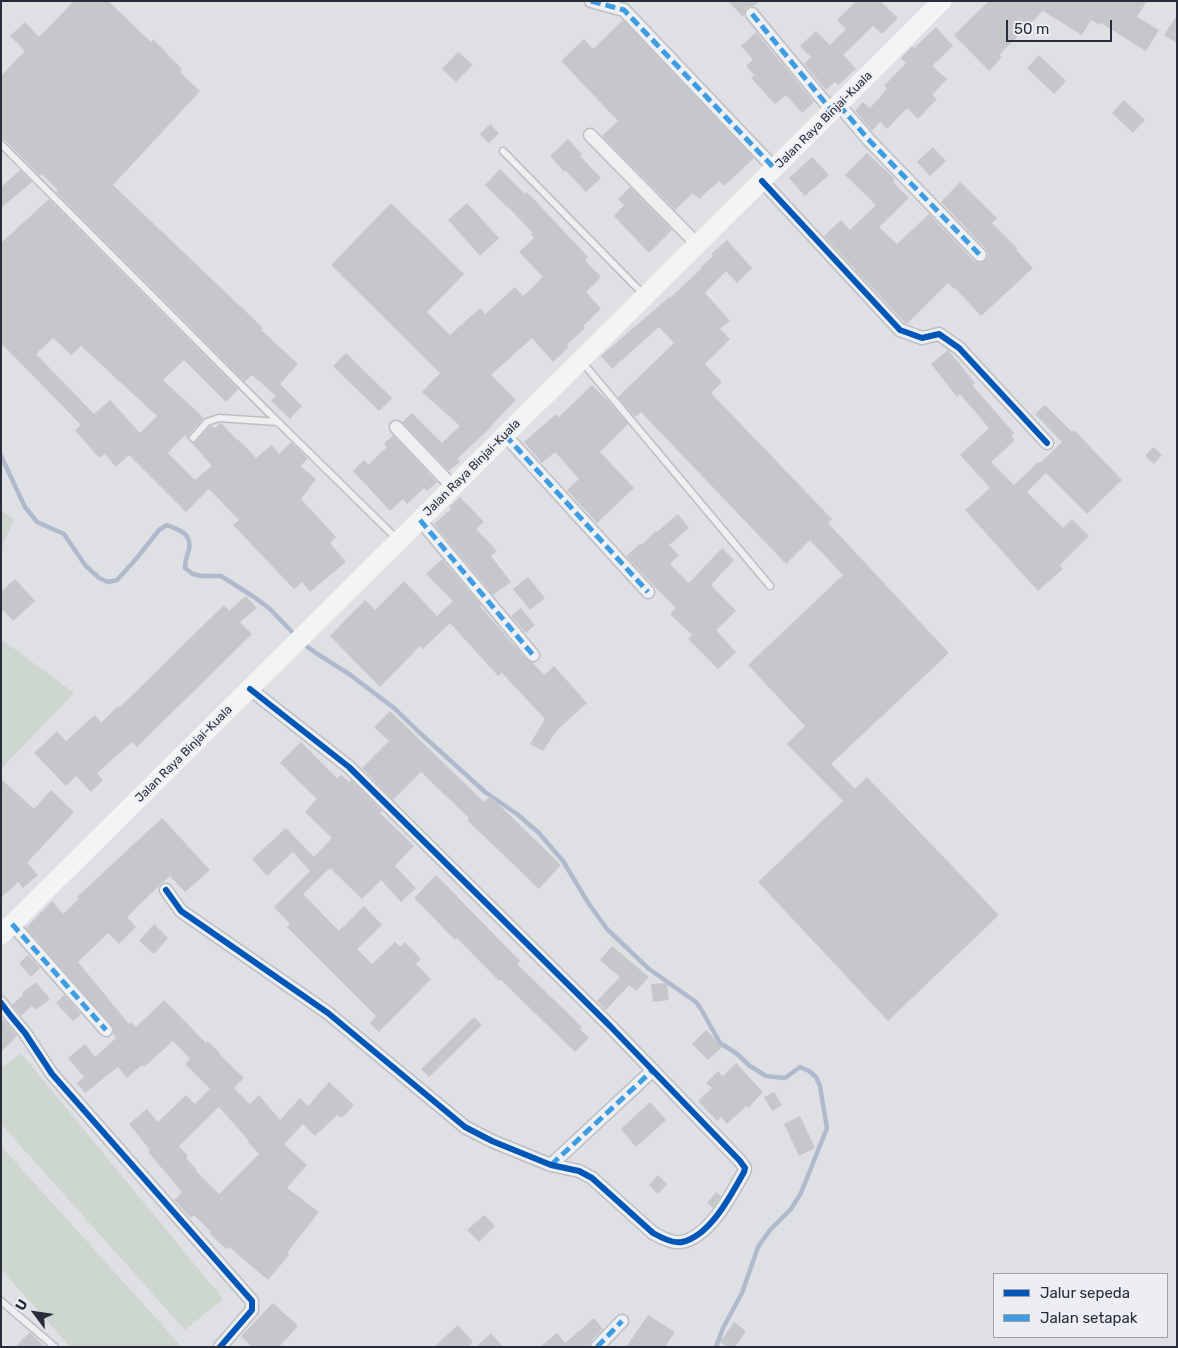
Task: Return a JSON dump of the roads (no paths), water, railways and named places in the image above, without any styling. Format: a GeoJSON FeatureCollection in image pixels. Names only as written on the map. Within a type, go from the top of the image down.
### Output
{"type":"FeatureCollection","features":[{"type":"Feature","properties":{"kind":"main road","name":"Jalan Raya Binjai-Kuala"},"geometry":{"type":"LineString","coordinates":[[7,930],[942,1]]}},
{"type":"Feature","properties":{"kind":"street"},"geometry":{"type":"LineString","coordinates":[[591,1],[624,10],[900,330],[922,338],[939,334],[951,341],[960,348],[1047,443]]}},
{"type":"Feature","properties":{"kind":"street"},"geometry":{"type":"LineString","coordinates":[[752,14],[835,108],[868,139],[980,255]]}},
{"type":"Feature","properties":{"kind":"street"},"geometry":{"type":"LineString","coordinates":[[590,135],[698,245]]}},
{"type":"Feature","properties":{"kind":"street"},"geometry":{"type":"LineString","coordinates":[[396,427],[453,487]]}},
{"type":"Feature","properties":{"kind":"street"},"geometry":{"type":"LineString","coordinates":[[505,435],[648,592]]}},
{"type":"Feature","properties":{"kind":"street"},"geometry":{"type":"LineString","coordinates":[[420,520],[533,656]]}},
{"type":"Feature","properties":{"kind":"street"},"geometry":{"type":"LineString","coordinates":[[166,890],[181,911],[328,1013],[465,1127],[492,1141],[551,1165],[579,1171],[592,1178],[652,1234],[680,1243],[693,1238],[714,1221],[744,1172],[745,1168],[740,1161],[653,1070],[349,767],[250,689]]}},
{"type":"Feature","properties":{"kind":"street"},"geometry":{"type":"LineString","coordinates":[[7,930],[106,1030]]}},
{"type":"Feature","properties":{"kind":"street"},"geometry":{"type":"LineString","coordinates":[[1,1004],[25,1033],[52,1074],[252,1301],[252,1310],[220,1347]]}},
{"type":"Feature","properties":{"kind":"street"},"geometry":{"type":"LineString","coordinates":[[551,1165],[653,1070]]}},
{"type":"Feature","properties":{"kind":"street"},"geometry":{"type":"LineString","coordinates":[[597,1347],[622,1321]]}},
{"type":"Feature","properties":{"kind":"lane"},"geometry":{"type":"LineString","coordinates":[[1,144],[399,541]]}},
{"type":"Feature","properties":{"kind":"lane"},"geometry":{"type":"LineString","coordinates":[[503,151],[645,296]]}},
{"type":"Feature","properties":{"kind":"lane"},"geometry":{"type":"LineString","coordinates":[[581,360],[770,586]]}},
{"type":"Feature","properties":{"kind":"lane"},"geometry":{"type":"LineString","coordinates":[[193,438],[207,422],[219,418],[278,422]]}},
{"type":"Feature","properties":{"kind":"lane"},"geometry":{"type":"LineString","coordinates":[[1,1301],[55,1347]]}},
{"type":"Feature","properties":{"kind":"waterway"},"geometry":{"type":"LineString","coordinates":[[1,456],[25,507],[37,522],[64,534],[85,565],[99,578],[108,582],[117,580],[159,530],[167,525],[184,533],[189,539],[185,568],[193,574],[221,576],[269,608],[296,636]]}},
{"type":"Feature","properties":{"kind":"waterway"},"geometry":{"type":"LineString","coordinates":[[301,642],[349,674],[394,708],[485,792],[517,814],[539,833],[563,861],[589,904],[607,929],[649,969],[696,1002],[720,1043],[766,1076],[785,1078],[800,1067],[816,1077],[820,1086],[827,1128],[801,1193],[791,1209],[770,1230],[758,1247],[742,1293],[723,1328],[716,1347]]}}]}
